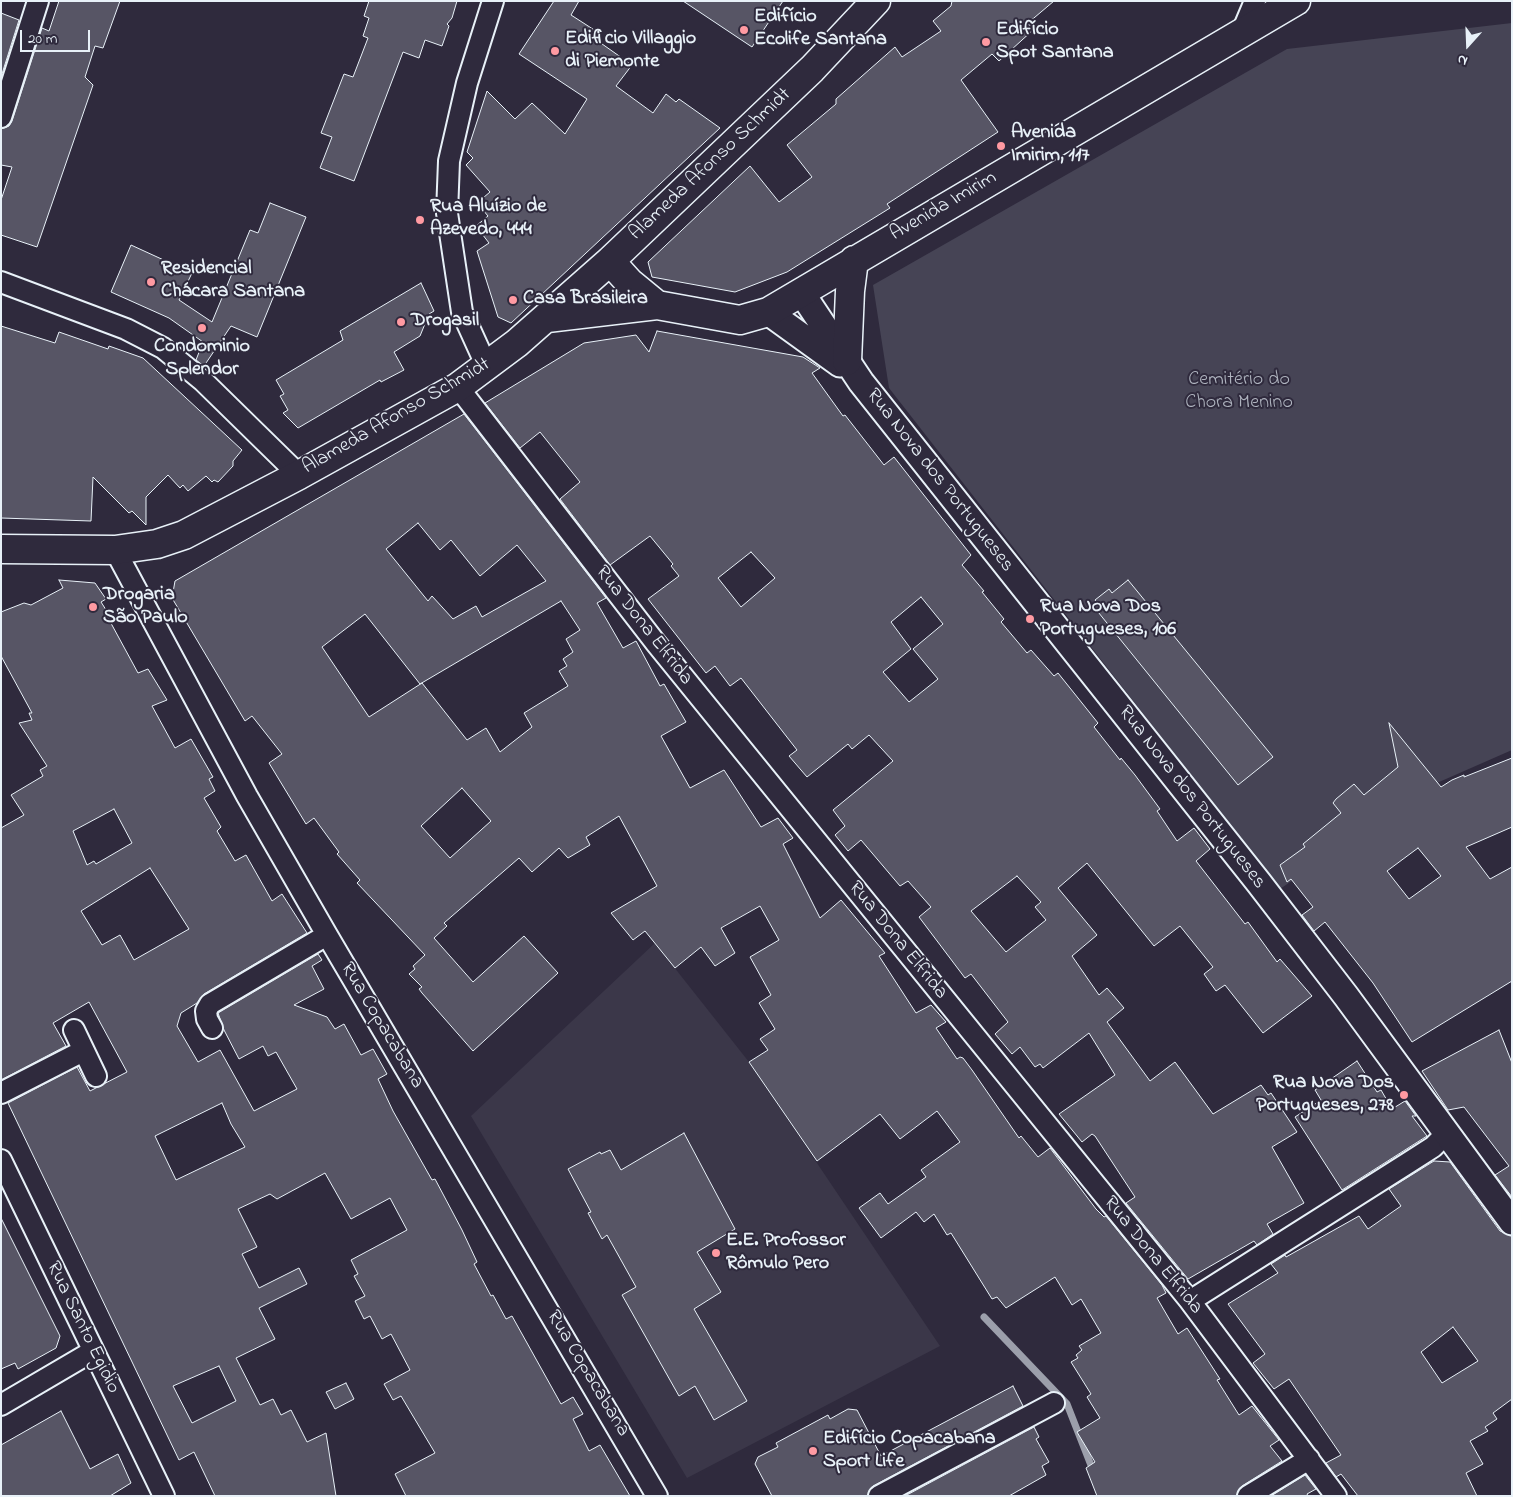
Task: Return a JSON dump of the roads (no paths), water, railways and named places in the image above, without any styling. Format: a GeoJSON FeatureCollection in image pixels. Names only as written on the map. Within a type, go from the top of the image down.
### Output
{"type":"FeatureCollection","features":[{"type":"Feature","properties":{"kind":"main road","name":"Alameda Afonso Schmidt"},"geometry":{"type":"LineString","coordinates":[[1,549],[115,550],[157,544],[184,535],[299,475],[458,387],[547,318],[610,261],[812,69],[876,1]]}},
{"type":"Feature","properties":{"kind":"main road","name":"Avenida Imirim"},"geometry":{"type":"LineString","coordinates":[[547,318],[657,305],[740,320],[768,312],[1296,1]]}},
{"type":"Feature","properties":{"kind":"main road"},"geometry":{"type":"LineString","coordinates":[[854,260],[850,291],[854,372]]}},
{"type":"Feature","properties":{"kind":"main road"},"geometry":{"type":"LineString","coordinates":[[610,261],[630,282],[657,305]]}},
{"type":"Feature","properties":{"kind":"street"},"geometry":{"type":"LineString","coordinates":[[1,117],[38,1]]}},
{"type":"Feature","properties":{"kind":"street"},"geometry":{"type":"LineString","coordinates":[[487,366],[462,312],[447,213],[449,161],[467,83],[493,1]]}},
{"type":"Feature","properties":{"kind":"street"},"geometry":{"type":"LineString","coordinates":[[1242,32],[1255,1]]}},
{"type":"Feature","properties":{"kind":"street"},"geometry":{"type":"LineString","coordinates":[[1,282],[126,329],[162,348],[203,381],[299,475]]}},
{"type":"Feature","properties":{"kind":"street","name":"Rua Nova dos Portugueses"},"geometry":{"type":"LineString","coordinates":[[801,292],[854,372],[1264,891],[1512,1222]]}},
{"type":"Feature","properties":{"kind":"street","name":"Rua Nova dos Portugueses"},"geometry":{"type":"LineString","coordinates":[[768,312],[854,372]]}},
{"type":"Feature","properties":{"kind":"street","name":"Rua Dona Elfrida"},"geometry":{"type":"LineString","coordinates":[[458,387],[655,642],[1190,1301],[1336,1496]]}},
{"type":"Feature","properties":{"kind":"street","name":"Rua Copacabana"},"geometry":{"type":"LineString","coordinates":[[115,550],[247,796],[657,1496]]}},
{"type":"Feature","properties":{"kind":"street"},"geometry":{"type":"LineString","coordinates":[[212,1028],[206,1019],[206,1011],[210,1004],[327,935]]}},
{"type":"Feature","properties":{"kind":"street"},"geometry":{"type":"LineString","coordinates":[[74,1030],[96,1076]]}},
{"type":"Feature","properties":{"kind":"street"},"geometry":{"type":"LineString","coordinates":[[1,1093],[83,1051]]}},
{"type":"Feature","properties":{"kind":"street"},"geometry":{"type":"LineString","coordinates":[[1190,1301],[1433,1147],[1447,1133]]}},
{"type":"Feature","properties":{"kind":"street","name":"Rua Santo Egidio"},"geometry":{"type":"LineString","coordinates":[[1,1160],[164,1496]]}},
{"type":"Feature","properties":{"kind":"street"},"geometry":{"type":"LineString","coordinates":[[1,1405],[93,1351]]}},
{"type":"Feature","properties":{"kind":"street"},"geometry":{"type":"LineString","coordinates":[[879,1496],[1054,1403]]}},
{"type":"Feature","properties":{"kind":"street"},"geometry":{"type":"LineString","coordinates":[[1248,1496],[1309,1459]]}},
{"type":"Feature","properties":{"kind":"waterway"},"geometry":{"type":"LineString","coordinates":[[984,1317],[1067,1404],[1094,1473]]}},
{"type":"Feature","properties":{"kind":"place","name":"Edifício Ecolife Santana"},"geometry":{"type":"Point","coordinates":[744,30]}},
{"type":"Feature","properties":{"kind":"place","name":"Edifício Spot Santana"},"geometry":{"type":"Point","coordinates":[986,42]}},
{"type":"Feature","properties":{"kind":"place","name":"Edificio Villaggio di Piemonte"},"geometry":{"type":"Point","coordinates":[555,51]}},
{"type":"Feature","properties":{"kind":"place","name":"Avenida Imirim, 117"},"geometry":{"type":"Point","coordinates":[1001,146]}},
{"type":"Feature","properties":{"kind":"place","name":"Rua Aluízio de Azevedo, 444"},"geometry":{"type":"Point","coordinates":[420,220]}},
{"type":"Feature","properties":{"kind":"place","name":"Residencial Chácara Santana"},"geometry":{"type":"Point","coordinates":[151,282]}},
{"type":"Feature","properties":{"kind":"place","name":"Casa Brasileira"},"geometry":{"type":"Point","coordinates":[513,300]}},
{"type":"Feature","properties":{"kind":"place","name":"Drogasil"},"geometry":{"type":"Point","coordinates":[401,322]}},
{"type":"Feature","properties":{"kind":"place","name":"Condominio Splendor"},"geometry":{"type":"Point","coordinates":[202,328]}},
{"type":"Feature","properties":{"kind":"place","name":"Drogaria São Paulo"},"geometry":{"type":"Point","coordinates":[93,607]}},
{"type":"Feature","properties":{"kind":"place","name":"Rua Nova Dos Portugueses, 106"},"geometry":{"type":"Point","coordinates":[1030,619]}},
{"type":"Feature","properties":{"kind":"place","name":"Rua Nova Dos Portugueses, 278"},"geometry":{"type":"Point","coordinates":[1404,1095]}},
{"type":"Feature","properties":{"kind":"place","name":"E.E. Profossor Rômulo Pero"},"geometry":{"type":"Point","coordinates":[716,1253]}},
{"type":"Feature","properties":{"kind":"place","name":"Edifício Copacabana Sport Life"},"geometry":{"type":"Point","coordinates":[813,1451]}},
{"type":"Feature","properties":{"kind":"park label","name":"Cemitério do Chora Menino"},"geometry":{"type":"Point","coordinates":[1239,392]}}]}
